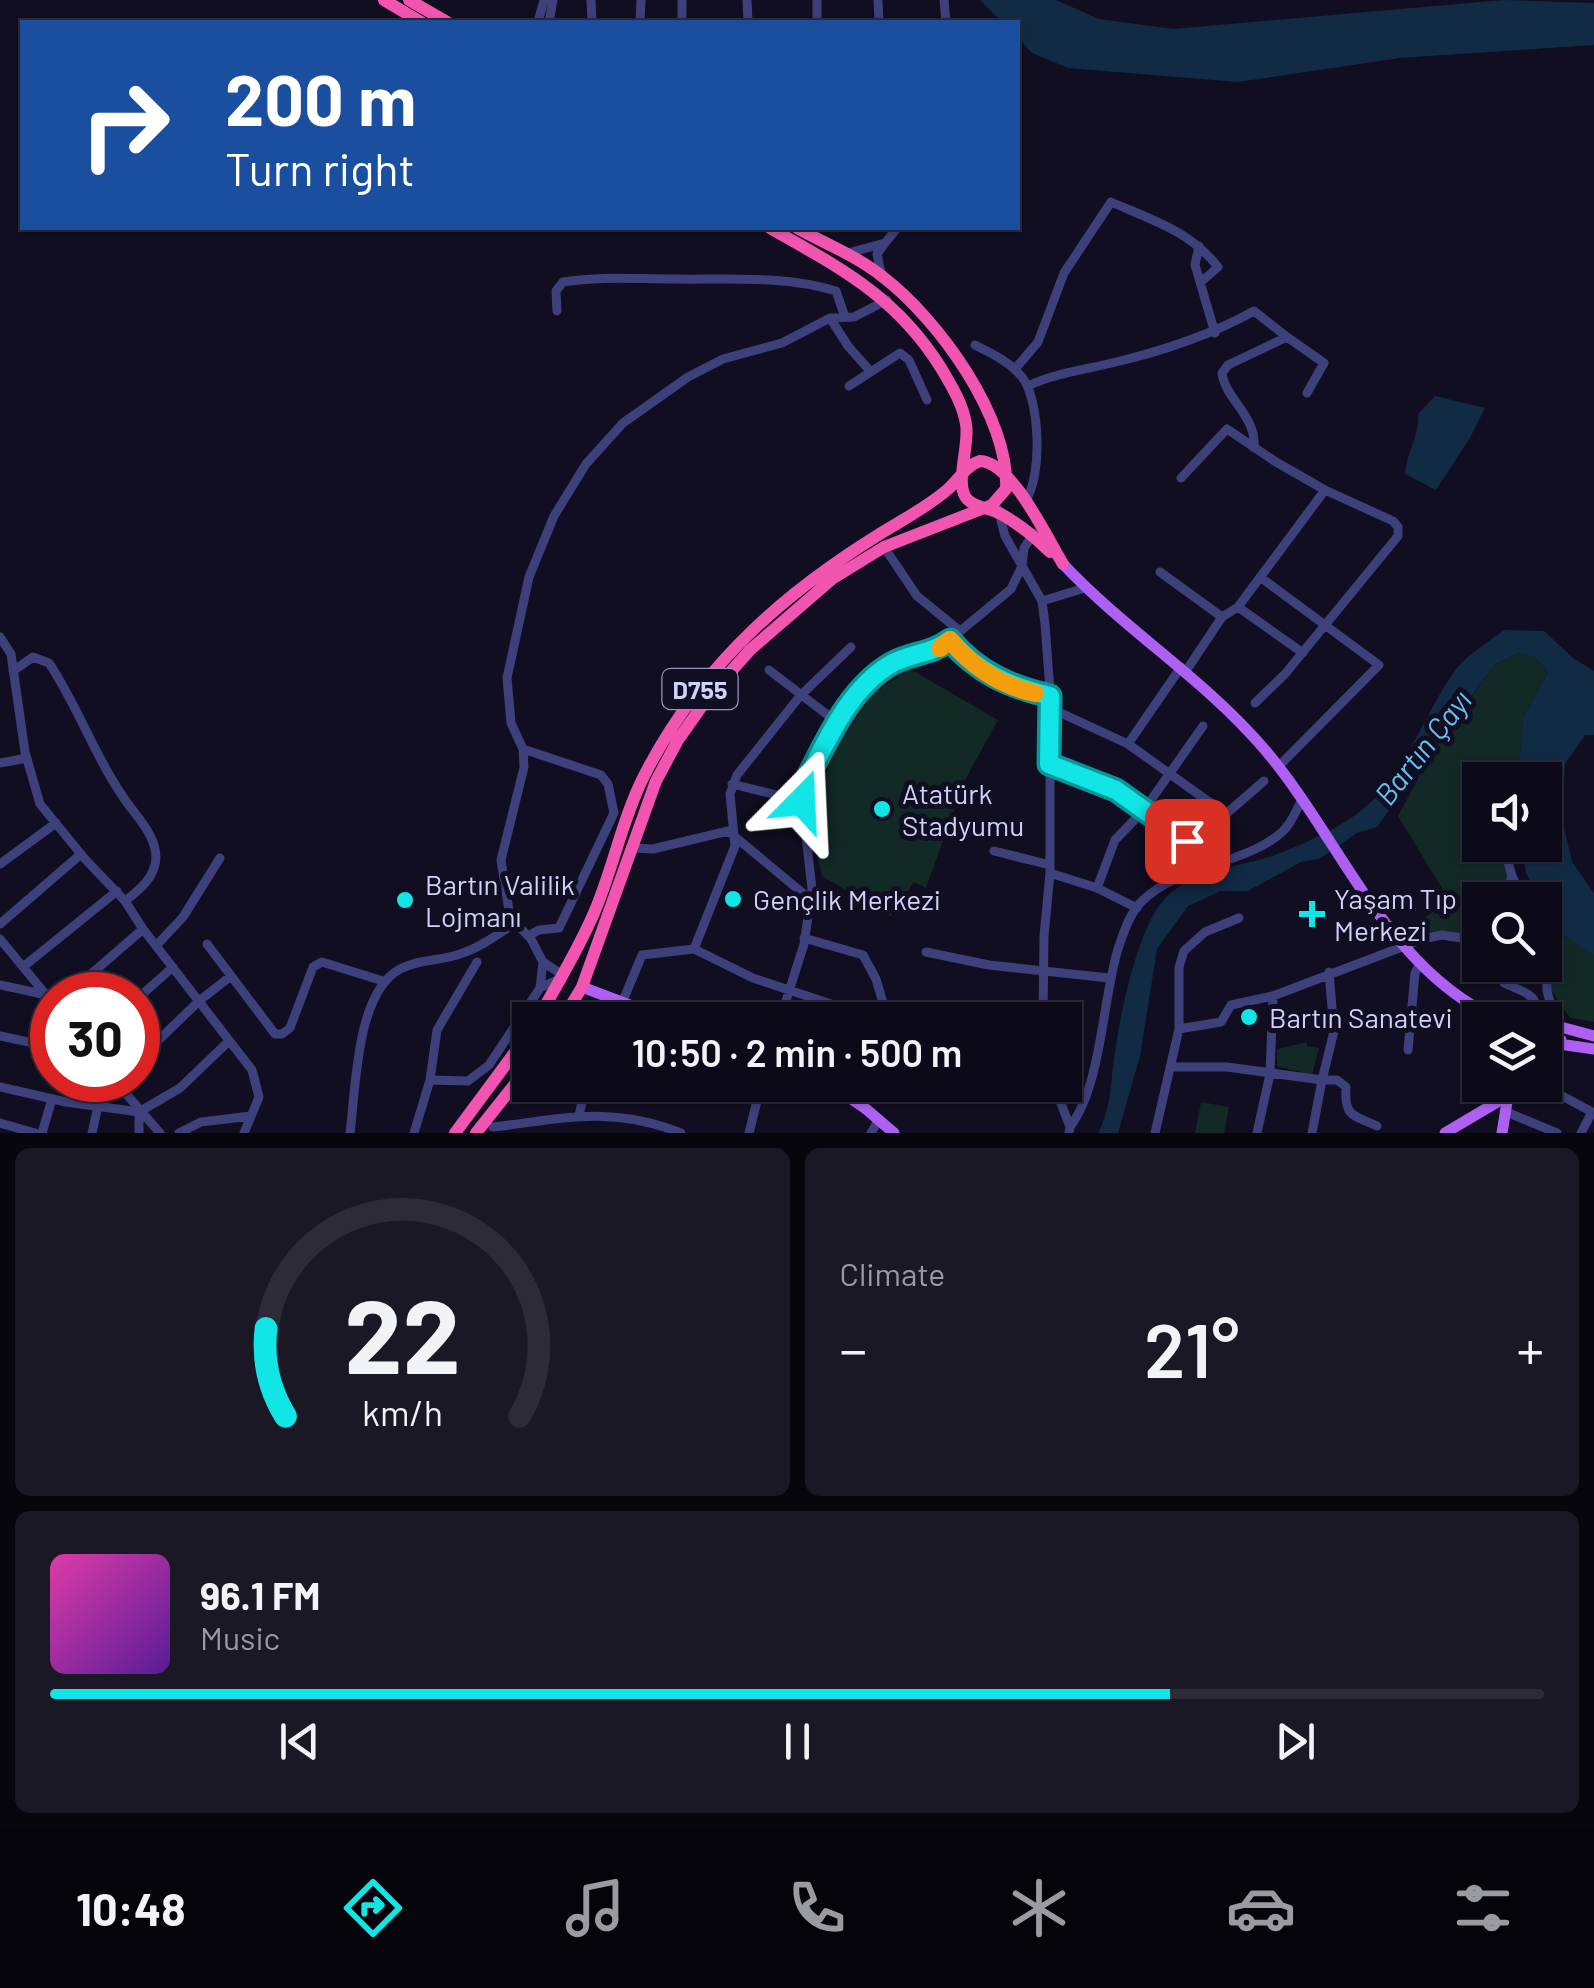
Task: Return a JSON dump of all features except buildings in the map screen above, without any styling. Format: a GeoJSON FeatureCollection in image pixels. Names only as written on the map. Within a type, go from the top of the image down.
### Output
{"type":"FeatureCollection","features":[{"type":"Feature","properties":{"kind":"highway"},"geometry":{"type":"LineString","coordinates":[[384,0],[418,20]]}},
{"type":"Feature","properties":{"kind":"highway"},"geometry":{"type":"LineString","coordinates":[[409,0],[444,20]]}},
{"type":"Feature","properties":{"kind":"highway"},"geometry":{"type":"LineString","coordinates":[[773,230],[887,300],[934,357],[961,406],[968,444],[962,474],[964,497],[984,507],[998,507],[1062,564]]}},
{"type":"Feature","properties":{"kind":"highway"},"geometry":{"type":"LineString","coordinates":[[801,230],[846,253],[903,292],[978,389],[1000,437],[1006,489],[998,507]]}},
{"type":"Feature","properties":{"kind":"highway"},"geometry":{"type":"LineString","coordinates":[[962,474],[972,463],[988,461],[1005,474],[1026,501],[1036,539]]}},
{"type":"Feature","properties":{"kind":"highway","name":"D755"},"geometry":{"type":"LineString","coordinates":[[547,1002],[595,912],[641,781],[701,686],[734,647],[816,574],[929,505],[962,474]]}},
{"type":"Feature","properties":{"kind":"highway","name":"D755"},"geometry":{"type":"LineString","coordinates":[[573,1002],[582,987],[656,781],[678,740],[709,696],[789,614],[832,579],[884,548],[984,507]]}},
{"type":"Feature","properties":{"kind":"highway"},"geometry":{"type":"LineString","coordinates":[[561,978],[582,987]]}},
{"type":"Feature","properties":{"kind":"highway"},"geometry":{"type":"LineString","coordinates":[[455,1133],[512,1056]]}},
{"type":"Feature","properties":{"kind":"highway"},"geometry":{"type":"LineString","coordinates":[[476,1133],[512,1087]]}},
{"type":"Feature","properties":{"kind":"main road"},"geometry":{"type":"LineString","coordinates":[[1062,564],[1085,588],[1208,690],[1278,768],[1402,944],[1468,1002]]}},
{"type":"Feature","properties":{"kind":"main road"},"geometry":{"type":"LineString","coordinates":[[582,987],[619,1002]]}},
{"type":"Feature","properties":{"kind":"main road"},"geometry":{"type":"LineString","coordinates":[[1562,1029],[1594,1036]]}},
{"type":"Feature","properties":{"kind":"main road"},"geometry":{"type":"LineString","coordinates":[[1562,1044],[1594,1048]]}},
{"type":"Feature","properties":{"kind":"main road"},"geometry":{"type":"LineString","coordinates":[[856,1102],[866,1109],[875,1127],[894,1133]]}},
{"type":"Feature","properties":{"kind":"main road"},"geometry":{"type":"LineString","coordinates":[[1445,1133],[1492,1102]]}},
{"type":"Feature","properties":{"kind":"main road"},"geometry":{"type":"LineString","coordinates":[[1502,1133],[1507,1102]]}},
{"type":"Feature","properties":{"kind":"street"},"geometry":{"type":"LineString","coordinates":[[1015,370],[1038,342],[1064,272],[1110,202],[1171,227],[1200,246],[1218,267],[1201,282]]}},
{"type":"Feature","properties":{"kind":"street"},"geometry":{"type":"LineString","coordinates":[[814,230],[830,245]]}},
{"type":"Feature","properties":{"kind":"street"},"geometry":{"type":"LineString","coordinates":[[882,276],[878,254],[895,230]]}},
{"type":"Feature","properties":{"kind":"street"},"geometry":{"type":"LineString","coordinates":[[846,253],[885,243]]}},
{"type":"Feature","properties":{"kind":"street"},"geometry":{"type":"LineString","coordinates":[[1200,246],[1195,261],[1215,333]]}},
{"type":"Feature","properties":{"kind":"street"},"geometry":{"type":"LineString","coordinates":[[557,311],[556,291],[563,282],[606,277],[744,280],[812,284],[836,291],[845,318]]}},
{"type":"Feature","properties":{"kind":"street"},"geometry":{"type":"LineString","coordinates":[[540,988],[561,978],[543,962],[528,936],[514,924],[501,860],[524,767],[523,749],[511,724],[507,678],[529,577],[554,516],[586,464],[624,423],[688,377],[722,359],[782,343],[830,318],[854,317],[887,300]]}},
{"type":"Feature","properties":{"kind":"street"},"geometry":{"type":"LineString","coordinates":[[1028,386],[1215,333],[1254,311],[1324,363],[1307,393]]}},
{"type":"Feature","properties":{"kind":"street"},"geometry":{"type":"LineString","coordinates":[[830,318],[870,371]]}},
{"type":"Feature","properties":{"kind":"street"},"geometry":{"type":"LineString","coordinates":[[1254,448],[1252,430],[1222,373],[1228,365],[1287,337]]}},
{"type":"Feature","properties":{"kind":"street"},"geometry":{"type":"LineString","coordinates":[[976,345],[1015,370],[1028,386],[1034,406],[1036,477],[1026,501]]}},
{"type":"Feature","properties":{"kind":"street"},"geometry":{"type":"LineString","coordinates":[[848,386],[900,354],[910,360],[927,400]]}},
{"type":"Feature","properties":{"kind":"street"},"geometry":{"type":"LineString","coordinates":[[1182,478],[1227,428],[1325,490],[1393,521],[1399,530],[1303,653],[1255,703]]}},
{"type":"Feature","properties":{"kind":"street"},"geometry":{"type":"LineString","coordinates":[[1128,744],[1222,617],[1238,607],[1325,490]]}},
{"type":"Feature","properties":{"kind":"street"},"geometry":{"type":"LineString","coordinates":[[998,507],[1005,536],[1042,601],[1050,696],[1050,869],[1043,1002]]}},
{"type":"Feature","properties":{"kind":"street"},"geometry":{"type":"LineString","coordinates":[[785,1002],[804,938],[810,900],[809,847],[800,792],[861,688],[892,663],[940,648],[1011,589],[1036,539]]}},
{"type":"Feature","properties":{"kind":"street"},"geometry":{"type":"LineString","coordinates":[[884,548],[917,596],[960,632]]}},
{"type":"Feature","properties":{"kind":"street"},"geometry":{"type":"LineString","coordinates":[[1160,572],[1222,617]]}},
{"type":"Feature","properties":{"kind":"street"},"geometry":{"type":"LineString","coordinates":[[1260,577],[1380,665],[1278,768]]}},
{"type":"Feature","properties":{"kind":"street"},"geometry":{"type":"LineString","coordinates":[[1042,601],[1085,588]]}},
{"type":"Feature","properties":{"kind":"street"},"geometry":{"type":"LineString","coordinates":[[1238,607],[1303,653]]}},
{"type":"Feature","properties":{"kind":"street"},"geometry":{"type":"LineString","coordinates":[[1,639],[11,654],[27,758],[40,804],[125,900],[252,1070],[259,1097],[244,1133]]}},
{"type":"Feature","properties":{"kind":"street"},"geometry":{"type":"LineString","coordinates":[[950,640],[964,658],[994,677],[1019,690],[1050,696]]}},
{"type":"Feature","properties":{"kind":"street"},"geometry":{"type":"LineString","coordinates":[[694,949],[736,836],[732,784],[800,696],[851,647]]}},
{"type":"Feature","properties":{"kind":"street"},"geometry":{"type":"LineString","coordinates":[[14,671],[33,656],[49,663],[115,785],[147,830],[156,858],[154,868],[144,884],[125,900]]}},
{"type":"Feature","properties":{"kind":"street"},"geometry":{"type":"LineString","coordinates":[[768,670],[838,722]]}},
{"type":"Feature","properties":{"kind":"street"},"geometry":{"type":"LineString","coordinates":[[1050,708],[1128,744],[1226,814]]}},
{"type":"Feature","properties":{"kind":"street"},"geometry":{"type":"LineString","coordinates":[[1097,888],[1114,840],[1144,810],[1202,726]]}},
{"type":"Feature","properties":{"kind":"street"},"geometry":{"type":"LineString","coordinates":[[523,749],[601,775],[608,784],[614,813],[559,928],[538,930],[528,936]]}},
{"type":"Feature","properties":{"kind":"street"},"geometry":{"type":"LineString","coordinates":[[0,762],[27,758]]}},
{"type":"Feature","properties":{"kind":"street"},"geometry":{"type":"LineString","coordinates":[[1049,764],[1116,790],[1187,841],[1264,781]]}},
{"type":"Feature","properties":{"kind":"street"},"geometry":{"type":"LineString","coordinates":[[732,784],[802,801]]}},
{"type":"Feature","properties":{"kind":"street"},"geometry":{"type":"LineString","coordinates":[[1070,1130],[1081,1112],[1096,1058],[1109,978],[1127,922],[1137,908],[1172,879],[1266,844],[1286,827],[1302,801]]}},
{"type":"Feature","properties":{"kind":"street"},"geometry":{"type":"LineString","coordinates":[[0,864],[56,823]]}},
{"type":"Feature","properties":{"kind":"street"},"geometry":{"type":"LineString","coordinates":[[631,848],[653,848],[728,831],[810,900]]}},
{"type":"Feature","properties":{"kind":"street"},"geometry":{"type":"LineString","coordinates":[[994,851],[1050,869],[1137,908]]}},
{"type":"Feature","properties":{"kind":"street"},"geometry":{"type":"LineString","coordinates":[[0,924],[81,854]]}},
{"type":"Feature","properties":{"kind":"street"},"geometry":{"type":"LineString","coordinates":[[156,946],[183,917],[220,858]]}},
{"type":"Feature","properties":{"kind":"street"},"geometry":{"type":"LineString","coordinates":[[1508,862],[1515,882]]}},
{"type":"Feature","properties":{"kind":"street"},"geometry":{"type":"LineString","coordinates":[[1511,882],[1512,876]]}},
{"type":"Feature","properties":{"kind":"street"},"geometry":{"type":"LineString","coordinates":[[24,967],[117,891]]}},
{"type":"Feature","properties":{"kind":"street"},"geometry":{"type":"LineString","coordinates":[[1155,1133],[1179,1030],[1179,967],[1184,951],[1205,932],[1239,918]]}},
{"type":"Feature","properties":{"kind":"street"},"geometry":{"type":"LineString","coordinates":[[350,1133],[365,1026],[383,981],[403,967],[460,954],[514,924]]}},
{"type":"Feature","properties":{"kind":"street"},"geometry":{"type":"LineString","coordinates":[[93,972],[143,929]]}},
{"type":"Feature","properties":{"kind":"street"},"geometry":{"type":"LineString","coordinates":[[1179,1030],[1221,1022],[1231,1004],[1273,996],[1402,944],[1442,935],[1462,938]]}},
{"type":"Feature","properties":{"kind":"street"},"geometry":{"type":"LineString","coordinates":[[804,938],[863,956],[883,1002]]}},
{"type":"Feature","properties":{"kind":"street"},"geometry":{"type":"LineString","coordinates":[[0,939],[30,974]]}},
{"type":"Feature","properties":{"kind":"street"},"geometry":{"type":"LineString","coordinates":[[206,944],[275,1034],[290,1028],[314,967],[322,962],[383,981]]}},
{"type":"Feature","properties":{"kind":"street"},"geometry":{"type":"LineString","coordinates":[[622,1002],[642,955],[681,948],[694,949],[753,978],[824,1002]]}},
{"type":"Feature","properties":{"kind":"street"},"geometry":{"type":"LineString","coordinates":[[926,952],[989,965],[1109,978]]}},
{"type":"Feature","properties":{"kind":"street"},"geometry":{"type":"LineString","coordinates":[[414,1133],[430,1080],[437,1030],[477,962]]}},
{"type":"Feature","properties":{"kind":"street"},"geometry":{"type":"LineString","coordinates":[[430,1080],[468,1081],[488,1065],[540,988],[543,962]]}},
{"type":"Feature","properties":{"kind":"street"},"geometry":{"type":"LineString","coordinates":[[1408,1050],[1415,973],[1420,963]]}},
{"type":"Feature","properties":{"kind":"street"},"geometry":{"type":"LineString","coordinates":[[160,979],[173,968]]}},
{"type":"Feature","properties":{"kind":"street"},"geometry":{"type":"LineString","coordinates":[[1312,1133],[1334,1030],[1329,972]]}},
{"type":"Feature","properties":{"kind":"street"},"geometry":{"type":"LineString","coordinates":[[160,1039],[231,976]]}},
{"type":"Feature","properties":{"kind":"street"},"geometry":{"type":"LineString","coordinates":[[1504,982],[1537,1002]]}},
{"type":"Feature","properties":{"kind":"street"},"geometry":{"type":"LineString","coordinates":[[1547,982],[1550,1002]]}},
{"type":"Feature","properties":{"kind":"street"},"geometry":{"type":"LineString","coordinates":[[0,985],[30,993]]}},
{"type":"Feature","properties":{"kind":"street"},"geometry":{"type":"LineString","coordinates":[[1534,998],[1546,993]]}},
{"type":"Feature","properties":{"kind":"street"},"geometry":{"type":"LineString","coordinates":[[1257,1133],[1270,1074],[1273,996]]}},
{"type":"Feature","properties":{"kind":"street"},"geometry":{"type":"LineString","coordinates":[[605,1002],[606,997]]}},
{"type":"Feature","properties":{"kind":"street"},"geometry":{"type":"LineString","coordinates":[[0,1036],[30,1043]]}},
{"type":"Feature","properties":{"kind":"street"},"geometry":{"type":"LineString","coordinates":[[72,1102],[139,1112],[180,1088],[229,1040]]}},
{"type":"Feature","properties":{"kind":"street"},"geometry":{"type":"LineString","coordinates":[[1170,1067],[1227,1067],[1337,1080],[1346,1087],[1348,1113],[1377,1126]]}},
{"type":"Feature","properties":{"kind":"street"},"geometry":{"type":"LineString","coordinates":[[0,1087],[30,1094]]}},
{"type":"Feature","properties":{"kind":"street"},"geometry":{"type":"LineString","coordinates":[[1562,1096],[1593,1113],[1581,1133]]}},
{"type":"Feature","properties":{"kind":"street"},"geometry":{"type":"LineString","coordinates":[[0,1123],[39,1133],[51,1102]]}},
{"type":"Feature","properties":{"kind":"street"},"geometry":{"type":"LineString","coordinates":[[131,1102],[160,1133]]}},
{"type":"Feature","properties":{"kind":"street"},"geometry":{"type":"LineString","coordinates":[[579,1115],[582,1102]]}},
{"type":"Feature","properties":{"kind":"street"},"geometry":{"type":"LineString","coordinates":[[749,1133],[757,1102]]}},
{"type":"Feature","properties":{"kind":"street"},"geometry":{"type":"LineString","coordinates":[[1060,1102],[1070,1130]]}},
{"type":"Feature","properties":{"kind":"street"},"geometry":{"type":"LineString","coordinates":[[92,1133],[98,1106]]}},
{"type":"Feature","properties":{"kind":"street"},"geometry":{"type":"LineString","coordinates":[[1488,1106],[1557,1133]]}},
{"type":"Feature","properties":{"kind":"street"},"geometry":{"type":"LineString","coordinates":[[139,1112],[140,1133]]}},
{"type":"Feature","properties":{"kind":"street"},"geometry":{"type":"LineString","coordinates":[[493,1127],[579,1115],[641,1121],[681,1133]]}},
{"type":"Feature","properties":{"kind":"street"},"geometry":{"type":"LineString","coordinates":[[178,1133],[201,1122],[251,1116]]}},
{"type":"Feature","properties":{"kind":"street"},"geometry":{"type":"LineString","coordinates":[[546,1133],[556,1118]]}},
{"type":"Feature","properties":{"kind":"street"},"geometry":{"type":"LineString","coordinates":[[636,1133],[641,1121]]}},
{"type":"Feature","properties":{"kind":"green space"},"geometry":{"type":"Polygon","coordinates":[[[1518,653],[1535,657],[1548,673],[1523,717],[1519,762],[1462,762],[1462,862],[1508,862],[1511,882],[1462,882],[1462,940],[1423,939],[1415,925],[1440,906],[1443,890],[1398,816],[1433,751],[1494,665],[1518,653]]]}},
{"type":"Feature","properties":{"kind":"green space","name":"Atatürk Stadyumu"},"geometry":{"type":"Polygon","coordinates":[[[910,669],[998,720],[965,780],[926,888],[914,882],[891,916],[822,876],[811,827],[811,805],[840,742],[873,694],[910,669]]]}},
{"type":"Feature","properties":{"kind":"green space"},"geometry":{"type":"Polygon","coordinates":[[[1562,935],[1594,956],[1594,1022],[1570,1018],[1550,988],[1551,982],[1562,982],[1562,935]]]}},
{"type":"Feature","properties":{"kind":"green space"},"geometry":{"type":"Polygon","coordinates":[[[1307,1042],[1307,1046],[1319,1048],[1312,1075],[1277,1066],[1277,1049],[1307,1042]]]}},
{"type":"Feature","properties":{"kind":"green space"},"geometry":{"type":"Polygon","coordinates":[[[1201,1102],[1229,1107],[1224,1133],[1195,1133],[1201,1102]]]}},
{"type":"Feature","properties":{"kind":"water"},"geometry":{"type":"Polygon","coordinates":[[[980,0],[1056,0],[1099,19],[1173,29],[1503,0],[1594,3],[1594,45],[1400,58],[1238,82],[1068,68],[1032,53],[1020,40],[1020,20],[1000,20],[980,0]]]}},
{"type":"Feature","properties":{"kind":"water"},"geometry":{"type":"Polygon","coordinates":[[[1435,396],[1485,408],[1436,490],[1405,474],[1418,414],[1435,396]]]}},
{"type":"Feature","properties":{"kind":"water","name":"Bartın Çayı"},"geometry":{"type":"Polygon","coordinates":[[[1504,630],[1544,631],[1594,671],[1594,735],[1585,735],[1565,764],[1562,818],[1562,762],[1519,762],[1523,717],[1548,673],[1535,657],[1518,653],[1494,665],[1377,827],[1357,833],[1319,859],[1301,862],[1248,891],[1221,891],[1188,906],[1157,949],[1140,1056],[1118,1133],[1098,1133],[1107,1109],[1133,966],[1147,928],[1166,897],[1196,878],[1283,852],[1358,813],[1387,784],[1457,668],[1504,630]]]}},
{"type":"Feature","properties":{"kind":"water"},"geometry":{"type":"Polygon","coordinates":[[[1562,818],[1572,862],[1594,893],[1594,956],[1562,933],[1562,882],[1531,882],[1524,862],[1562,862],[1562,818]]]}},
{"type":"Feature","properties":{"kind":"slow traffic"},"geometry":{"type":"LineString","coordinates":[[940,648],[950,640],[964,658],[994,677],[1019,690],[1035,693]]}},
{"type":"Feature","properties":{"kind":"place","name":"Atatürk Stadyumu"},"geometry":{"type":"Point","coordinates":[882,809]}},
{"type":"Feature","properties":{"kind":"place","name":"Gençlik Merkezi"},"geometry":{"type":"Point","coordinates":[733,899]}},
{"type":"Feature","properties":{"kind":"place","name":"Bartın Valilik Lojmanı"},"geometry":{"type":"Point","coordinates":[405,900]}},
{"type":"Feature","properties":{"kind":"place","name":"Yaşam Tıp Merkezi"},"geometry":{"type":"Point","coordinates":[1312,914]}},
{"type":"Feature","properties":{"kind":"place","name":"Bartın Sanatevi"},"geometry":{"type":"Point","coordinates":[1249,1017]}},
{"type":"Feature","properties":{"kind":"route"},"geometry":{"type":"LineString","coordinates":[[802,801],[800,792],[861,688],[892,663],[940,648],[950,640],[964,658],[994,677],[1019,690],[1050,696],[1049,764],[1116,790],[1187,841]]}}]}
